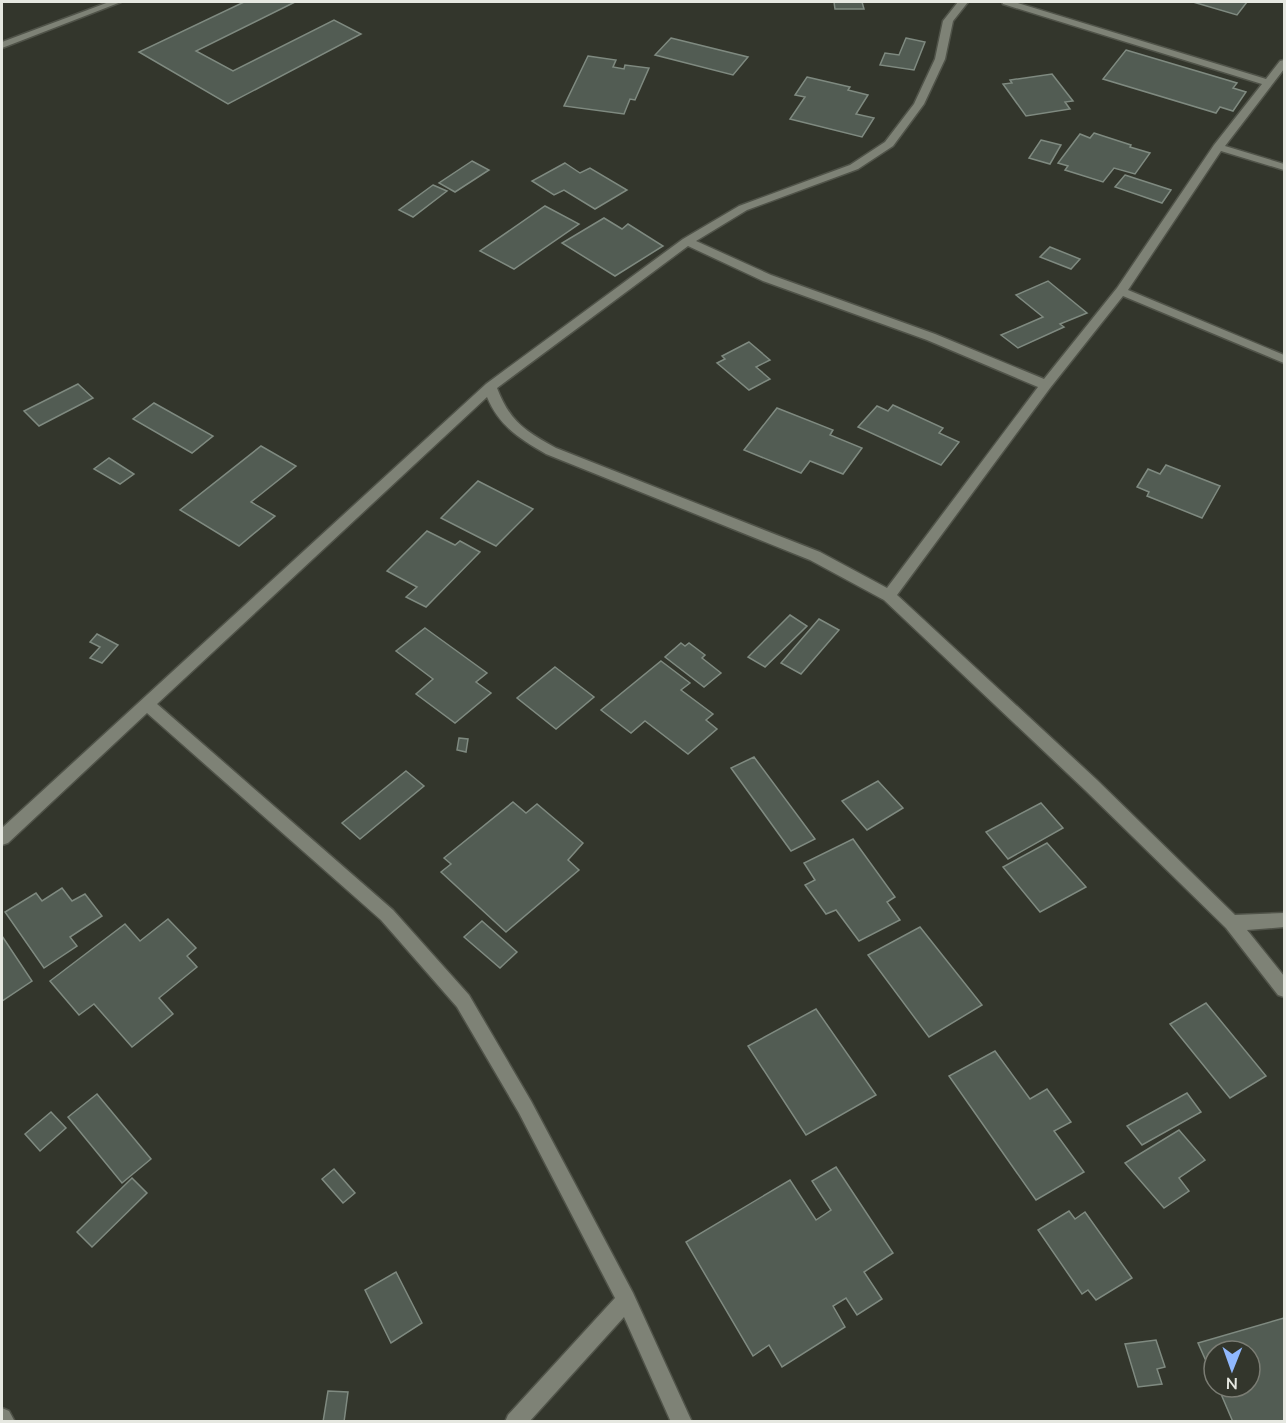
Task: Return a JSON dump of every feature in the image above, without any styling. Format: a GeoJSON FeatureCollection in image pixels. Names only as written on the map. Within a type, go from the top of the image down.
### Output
{"type":"FeatureCollection","features":[{"type":"Feature","properties":{"kind":"street"},"geometry":{"type":"LineString","coordinates":[[2,45],[116,2]]}},
{"type":"Feature","properties":{"kind":"street"},"geometry":{"type":"LineString","coordinates":[[2,838],[490,387],[687,241],[743,208],[854,167],[889,144],[919,104],[940,59],[948,21],[963,2]]}},
{"type":"Feature","properties":{"kind":"street"},"geometry":{"type":"LineString","coordinates":[[1006,2],[1268,82]]}},
{"type":"Feature","properties":{"kind":"street"},"geometry":{"type":"LineString","coordinates":[[889,596],[1046,385],[1121,291],[1218,147],[1284,63]]}},
{"type":"Feature","properties":{"kind":"street"},"geometry":{"type":"LineString","coordinates":[[1218,147],[1284,167]]}},
{"type":"Feature","properties":{"kind":"street"},"geometry":{"type":"LineString","coordinates":[[687,241],[767,278],[931,337],[1046,385]]}},
{"type":"Feature","properties":{"kind":"street"},"geometry":{"type":"LineString","coordinates":[[1121,291],[1284,359]]}},
{"type":"Feature","properties":{"kind":"street"},"geometry":{"type":"LineString","coordinates":[[490,387],[499,413],[516,431],[550,451],[815,556],[889,596],[1091,785],[1232,923],[1284,989]]}},
{"type":"Feature","properties":{"kind":"street"},"geometry":{"type":"LineString","coordinates":[[147,704],[387,915],[463,1001],[525,1107],[626,1300],[682,1422]]}},
{"type":"Feature","properties":{"kind":"street"},"geometry":{"type":"LineString","coordinates":[[1232,923],[1284,920]]}},
{"type":"Feature","properties":{"kind":"street"},"geometry":{"type":"LineString","coordinates":[[515,1422],[626,1300]]}},
{"type":"Feature","properties":{"kind":"street"},"geometry":{"type":"LineString","coordinates":[[2,1418],[5,1422]]}},
{"type":"Feature","properties":{"kind":"building"},"geometry":{"type":"Polygon","coordinates":[[[244,2],[295,2],[196,51],[233,71],[334,20],[361,34],[228,104],[139,52],[244,2]]]}},
{"type":"Feature","properties":{"kind":"building"},"geometry":{"type":"Polygon","coordinates":[[[834,2],[862,2],[864,9],[835,9],[834,2]]]}},
{"type":"Feature","properties":{"kind":"building"},"geometry":{"type":"Polygon","coordinates":[[[1193,2],[1247,2],[1237,15],[1193,2]]]}},
{"type":"Feature","properties":{"kind":"building"},"geometry":{"type":"Polygon","coordinates":[[[671,38],[748,57],[733,75],[655,55],[671,38]]]}},
{"type":"Feature","properties":{"kind":"building"},"geometry":{"type":"Polygon","coordinates":[[[906,38],[925,42],[914,70],[880,65],[885,53],[899,55],[906,38]]]}},
{"type":"Feature","properties":{"kind":"building"},"geometry":{"type":"Polygon","coordinates":[[[1126,50],[1237,83],[1233,88],[1246,92],[1233,111],[1220,107],[1216,113],[1103,79],[1126,50]]]}},
{"type":"Feature","properties":{"kind":"building"},"geometry":{"type":"Polygon","coordinates":[[[588,56],[616,60],[613,67],[624,69],[625,65],[649,68],[635,100],[630,99],[624,114],[564,106],[588,56]]]}},
{"type":"Feature","properties":{"kind":"building"},"geometry":{"type":"Polygon","coordinates":[[[1052,74],[1073,101],[1065,102],[1070,109],[1026,116],[1003,84],[1012,83],[1010,80],[1052,74]]]}},
{"type":"Feature","properties":{"kind":"building"},"geometry":{"type":"Polygon","coordinates":[[[807,77],[850,87],[848,90],[868,95],[856,114],[874,118],[862,137],[790,119],[805,97],[795,95],[807,77]]]}},
{"type":"Feature","properties":{"kind":"building"},"geometry":{"type":"Polygon","coordinates":[[[1094,133],[1150,153],[1135,174],[1114,168],[1103,182],[1065,170],[1068,166],[1058,163],[1080,134],[1090,138],[1094,133]]]}},
{"type":"Feature","properties":{"kind":"building"},"geometry":{"type":"Polygon","coordinates":[[[1041,140],[1061,145],[1050,164],[1029,158],[1041,140]]]}},
{"type":"Feature","properties":{"kind":"building"},"geometry":{"type":"Polygon","coordinates":[[[472,161],[489,170],[455,192],[439,183],[472,161]]]}},
{"type":"Feature","properties":{"kind":"building"},"geometry":{"type":"Polygon","coordinates":[[[565,163],[580,173],[590,168],[627,190],[595,209],[564,190],[554,195],[532,181],[565,163]]]}},
{"type":"Feature","properties":{"kind":"building"},"geometry":{"type":"Polygon","coordinates":[[[1125,175],[1171,190],[1162,203],[1115,187],[1125,175]]]}},
{"type":"Feature","properties":{"kind":"building"},"geometry":{"type":"Polygon","coordinates":[[[433,185],[447,191],[413,217],[399,210],[433,185]]]}},
{"type":"Feature","properties":{"kind":"building"},"geometry":{"type":"Polygon","coordinates":[[[545,206],[579,224],[514,269],[480,251],[545,206]]]}},
{"type":"Feature","properties":{"kind":"building"},"geometry":{"type":"Polygon","coordinates":[[[604,218],[622,229],[628,224],[663,246],[615,276],[562,243],[604,218]]]}},
{"type":"Feature","properties":{"kind":"building"},"geometry":{"type":"Polygon","coordinates":[[[1050,247],[1080,259],[1071,269],[1040,257],[1050,247]]]}},
{"type":"Feature","properties":{"kind":"building"},"geometry":{"type":"Polygon","coordinates":[[[1048,281],[1087,313],[1060,324],[1064,327],[1018,348],[1001,335],[1043,317],[1016,295],[1048,281]]]}},
{"type":"Feature","properties":{"kind":"building"},"geometry":{"type":"Polygon","coordinates":[[[749,342],[770,360],[756,367],[770,379],[749,390],[717,363],[725,359],[722,356],[749,342]]]}},
{"type":"Feature","properties":{"kind":"building"},"geometry":{"type":"Polygon","coordinates":[[[78,384],[93,398],[39,426],[24,411],[78,384]]]}},
{"type":"Feature","properties":{"kind":"building"},"geometry":{"type":"Polygon","coordinates":[[[154,403],[213,436],[192,453],[133,419],[154,403]]]}},
{"type":"Feature","properties":{"kind":"building"},"geometry":{"type":"Polygon","coordinates":[[[893,405],[943,428],[939,433],[959,442],[941,465],[858,427],[877,406],[888,411],[893,405]]]}},
{"type":"Feature","properties":{"kind":"building"},"geometry":{"type":"Polygon","coordinates":[[[777,408],[833,430],[830,435],[862,448],[843,474],[810,461],[801,473],[744,450],[777,408]]]}},
{"type":"Feature","properties":{"kind":"building"},"geometry":{"type":"Polygon","coordinates":[[[261,446],[296,466],[251,502],[275,516],[239,546],[180,510],[261,446]]]}},
{"type":"Feature","properties":{"kind":"building"},"geometry":{"type":"Polygon","coordinates":[[[109,458],[134,474],[120,484],[94,469],[109,458]]]}},
{"type":"Feature","properties":{"kind":"building"},"geometry":{"type":"Polygon","coordinates":[[[1166,465],[1220,486],[1202,518],[1147,496],[1149,492],[1137,487],[1148,469],[1160,474],[1166,465]]]}},
{"type":"Feature","properties":{"kind":"building"},"geometry":{"type":"Polygon","coordinates":[[[478,481],[533,509],[496,546],[441,518],[478,481]]]}},
{"type":"Feature","properties":{"kind":"building"},"geometry":{"type":"Polygon","coordinates":[[[427,531],[455,545],[460,541],[480,552],[426,607],[406,597],[417,587],[387,571],[427,531]]]}},
{"type":"Feature","properties":{"kind":"building"},"geometry":{"type":"Polygon","coordinates":[[[790,615],[807,626],[765,667],[748,657],[790,615]]]}},
{"type":"Feature","properties":{"kind":"building"},"geometry":{"type":"Polygon","coordinates":[[[819,619],[839,630],[801,674],[781,663],[819,619]]]}},
{"type":"Feature","properties":{"kind":"building"},"geometry":{"type":"Polygon","coordinates":[[[425,628],[487,673],[476,682],[491,693],[455,723],[416,694],[433,679],[396,651],[425,628]]]}},
{"type":"Feature","properties":{"kind":"building"},"geometry":{"type":"Polygon","coordinates":[[[97,634],[118,645],[102,663],[90,658],[100,647],[90,642],[97,634]]]}},
{"type":"Feature","properties":{"kind":"building"},"geometry":{"type":"Polygon","coordinates":[[[681,643],[685,646],[689,643],[705,655],[702,658],[721,673],[704,687],[665,657],[681,643]]]}},
{"type":"Feature","properties":{"kind":"building"},"geometry":{"type":"Polygon","coordinates":[[[661,661],[690,683],[681,690],[713,714],[706,720],[717,729],[688,754],[645,721],[631,733],[601,710],[661,661]]]}},
{"type":"Feature","properties":{"kind":"building"},"geometry":{"type":"Polygon","coordinates":[[[555,667],[594,697],[556,729],[517,698],[555,667]]]}},
{"type":"Feature","properties":{"kind":"building"},"geometry":{"type":"Polygon","coordinates":[[[459,738],[468,739],[466,752],[457,750],[459,738]]]}},
{"type":"Feature","properties":{"kind":"building"},"geometry":{"type":"Polygon","coordinates":[[[754,757],[815,839],[791,851],[731,768],[754,757]]]}},
{"type":"Feature","properties":{"kind":"building"},"geometry":{"type":"Polygon","coordinates":[[[406,771],[424,786],[360,839],[342,823],[406,771]]]}},
{"type":"Feature","properties":{"kind":"building"},"geometry":{"type":"Polygon","coordinates":[[[878,781],[903,808],[867,830],[842,801],[878,781]]]}},
{"type":"Feature","properties":{"kind":"building"},"geometry":{"type":"Polygon","coordinates":[[[513,802],[526,813],[537,804],[583,843],[568,860],[579,870],[506,932],[441,872],[451,864],[444,858],[513,802]]]}},
{"type":"Feature","properties":{"kind":"building"},"geometry":{"type":"Polygon","coordinates":[[[1041,803],[1063,828],[1008,859],[986,832],[1041,803]]]}},
{"type":"Feature","properties":{"kind":"building"},"geometry":{"type":"Polygon","coordinates":[[[853,839],[895,897],[887,902],[900,920],[859,941],[836,910],[826,914],[805,885],[815,880],[804,863],[853,839]]]}},
{"type":"Feature","properties":{"kind":"building"},"geometry":{"type":"Polygon","coordinates":[[[1047,843],[1086,887],[1040,912],[1003,867],[1047,843]]]}},
{"type":"Feature","properties":{"kind":"building"},"geometry":{"type":"Polygon","coordinates":[[[62,888],[72,901],[85,894],[102,916],[70,937],[77,946],[44,968],[5,912],[36,893],[42,901],[62,888]]]}},
{"type":"Feature","properties":{"kind":"building"},"geometry":{"type":"Polygon","coordinates":[[[168,919],[196,948],[187,956],[197,967],[159,998],[173,1014],[132,1047],[94,1004],[79,1015],[50,981],[125,924],[140,941],[168,919]]]}},
{"type":"Feature","properties":{"kind":"building"},"geometry":{"type":"Polygon","coordinates":[[[482,921],[517,952],[500,968],[464,937],[482,921]]]}},
{"type":"Feature","properties":{"kind":"building"},"geometry":{"type":"Polygon","coordinates":[[[920,927],[982,1005],[929,1037],[868,955],[920,927]]]}},
{"type":"Feature","properties":{"kind":"building"},"geometry":{"type":"Polygon","coordinates":[[[2,936],[32,981],[2,1001],[2,936]]]}},
{"type":"Feature","properties":{"kind":"building"},"geometry":{"type":"Polygon","coordinates":[[[1206,1003],[1266,1076],[1230,1098],[1170,1024],[1206,1003]]]}},
{"type":"Feature","properties":{"kind":"building"},"geometry":{"type":"Polygon","coordinates":[[[816,1009],[876,1095],[806,1135],[748,1046],[816,1009]]]}},
{"type":"Feature","properties":{"kind":"building"},"geometry":{"type":"Polygon","coordinates":[[[995,1051],[1030,1099],[1047,1089],[1071,1122],[1054,1131],[1084,1172],[1036,1200],[949,1076],[995,1051]]]}},
{"type":"Feature","properties":{"kind":"building"},"geometry":{"type":"Polygon","coordinates":[[[1187,1093],[1201,1112],[1142,1145],[1127,1126],[1187,1093]]]}},
{"type":"Feature","properties":{"kind":"building"},"geometry":{"type":"Polygon","coordinates":[[[97,1094],[151,1159],[122,1183],[68,1117],[97,1094]]]}},
{"type":"Feature","properties":{"kind":"building"},"geometry":{"type":"Polygon","coordinates":[[[51,1112],[66,1128],[40,1151],[25,1134],[51,1112]]]}},
{"type":"Feature","properties":{"kind":"building"},"geometry":{"type":"Polygon","coordinates":[[[1179,1130],[1205,1160],[1179,1178],[1189,1191],[1164,1208],[1125,1163],[1179,1130]]]}},
{"type":"Feature","properties":{"kind":"building"},"geometry":{"type":"Polygon","coordinates":[[[836,1167],[893,1253],[864,1272],[882,1299],[857,1315],[846,1298],[833,1306],[845,1327],[782,1367],[769,1345],[753,1356],[686,1242],[790,1180],[816,1220],[831,1210],[812,1181],[836,1167]]]}},
{"type":"Feature","properties":{"kind":"building"},"geometry":{"type":"Polygon","coordinates":[[[334,1169],[355,1193],[343,1203],[322,1179],[334,1169]]]}},
{"type":"Feature","properties":{"kind":"building"},"geometry":{"type":"Polygon","coordinates":[[[132,1178],[147,1193],[92,1247],[77,1232],[132,1178]]]}},
{"type":"Feature","properties":{"kind":"building"},"geometry":{"type":"Polygon","coordinates":[[[1069,1211],[1075,1219],[1085,1212],[1132,1278],[1096,1300],[1088,1290],[1082,1294],[1038,1230],[1069,1211]]]}},
{"type":"Feature","properties":{"kind":"building"},"geometry":{"type":"Polygon","coordinates":[[[396,1272],[422,1323],[391,1343],[365,1290],[396,1272]]]}},
{"type":"Feature","properties":{"kind":"building"},"geometry":{"type":"Polygon","coordinates":[[[1284,1318],[1284,1422],[1233,1422],[1223,1399],[1262,1399],[1262,1339],[1212,1339],[1284,1318]]]}},
{"type":"Feature","properties":{"kind":"building"},"geometry":{"type":"Polygon","coordinates":[[[1156,1340],[1165,1367],[1157,1369],[1162,1384],[1138,1387],[1125,1344],[1156,1340]]]}},
{"type":"Feature","properties":{"kind":"building"},"geometry":{"type":"Polygon","coordinates":[[[328,1391],[348,1392],[344,1422],[323,1422],[328,1391]]]}}]}
